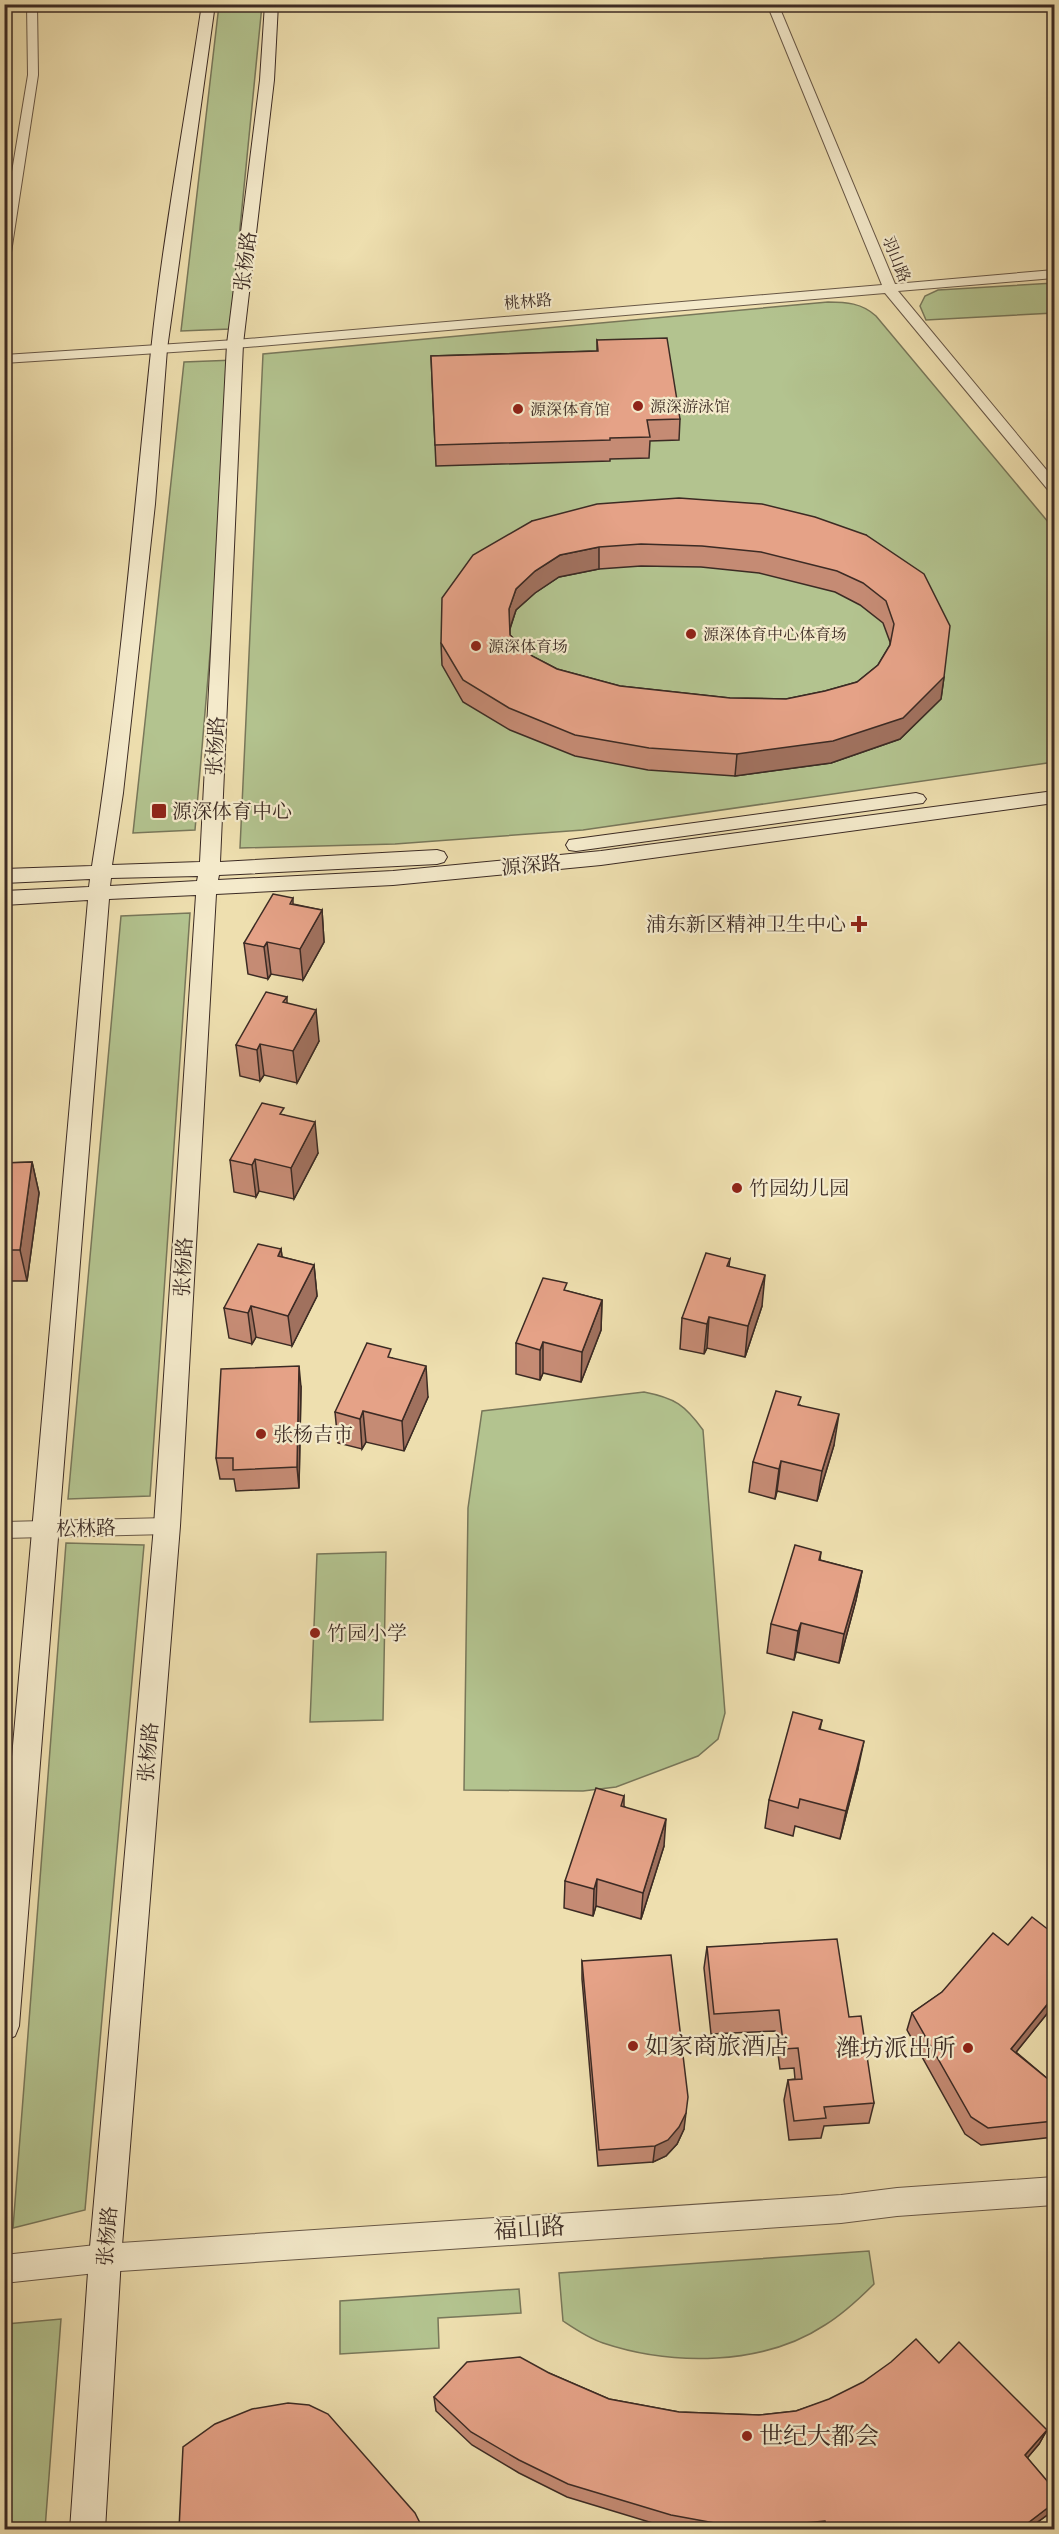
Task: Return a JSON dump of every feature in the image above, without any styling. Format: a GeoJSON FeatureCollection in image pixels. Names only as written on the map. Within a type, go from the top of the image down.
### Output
{"type":"FeatureCollection","features":[{"type":"Feature","properties":{"kind":"main road"},"geometry":{"type":"LineString","coordinates":[[4,2026],[45,1529],[75,1204],[100,882],[113,793],[136,567],[146,504],[159,350],[209,4]]}},
{"type":"Feature","properties":{"kind":"main road","name":"张杨路"},"geometry":{"type":"LineString","coordinates":[[87,2529],[105,2258],[168,1526],[208,879],[235,344],[267,80],[272,4]]}},
{"type":"Feature","properties":{"kind":"main road","name":"源深路"},"geometry":{"type":"LineString","coordinates":[[208,879],[589,843],[1054,781]]}},
{"type":"Feature","properties":{"kind":"main road","name":"源深路"},"geometry":{"type":"LineString","coordinates":[[4,876],[100,882],[393,878],[601,858],[1054,796]]}},
{"type":"Feature","properties":{"kind":"main road","name":"源深路"},"geometry":{"type":"LineString","coordinates":[[4,898],[100,882]]}},
{"type":"Feature","properties":{"kind":"street"},"geometry":{"type":"LineString","coordinates":[[4,260],[33,75],[32,4]]}},
{"type":"Feature","properties":{"kind":"street","name":"羽山路"},"geometry":{"type":"LineString","coordinates":[[772,4],[889,287],[901,308],[1054,488]]}},
{"type":"Feature","properties":{"kind":"street","name":"桃林路"},"geometry":{"type":"LineString","coordinates":[[4,359],[235,344],[1054,274]]}},
{"type":"Feature","properties":{"kind":"street","name":"松林路"},"geometry":{"type":"LineString","coordinates":[[4,1530],[168,1526]]}},
{"type":"Feature","properties":{"kind":"street","name":"福山路"},"geometry":{"type":"LineString","coordinates":[[4,2269],[105,2258],[841,2209],[897,2202],[1054,2191]]}},
{"type":"Feature","properties":{"kind":"green space"},"geometry":{"type":"Polygon","coordinates":[[[219,5],[262,5],[230,329],[181,331],[219,5]]]}},
{"type":"Feature","properties":{"kind":"green space"},"geometry":{"type":"Polygon","coordinates":[[[1054,283],[1054,313],[926,320],[920,306],[925,296],[938,290],[1054,283]]]}},
{"type":"Feature","properties":{"kind":"green space","name":"源深体育中心"},"geometry":{"type":"Polygon","coordinates":[[[828,302],[854,304],[876,316],[1054,529],[1054,762],[583,830],[395,844],[240,848],[263,354],[828,302]]]}},
{"type":"Feature","properties":{"kind":"green space"},"geometry":{"type":"Polygon","coordinates":[[[235,360],[195,830],[133,833],[184,362],[235,360]]]}},
{"type":"Feature","properties":{"kind":"green space"},"geometry":{"type":"Polygon","coordinates":[[[190,913],[150,1496],[68,1499],[121,916],[190,913]]]}},
{"type":"Feature","properties":{"kind":"green space"},"geometry":{"type":"Polygon","coordinates":[[[644,1392],[672,1400],[691,1414],[703,1430],[725,1713],[718,1739],[698,1756],[616,1787],[583,1791],[464,1790],[468,1508],[482,1411],[644,1392]]]}},
{"type":"Feature","properties":{"kind":"green space"},"geometry":{"type":"Polygon","coordinates":[[[66,1543],[144,1545],[85,2210],[13,2228],[66,1543]]]}},
{"type":"Feature","properties":{"kind":"green space"},"geometry":{"type":"Polygon","coordinates":[[[386,1552],[383,1720],[310,1722],[317,1554],[386,1552]]]}},
{"type":"Feature","properties":{"kind":"green space"},"geometry":{"type":"Polygon","coordinates":[[[869,2251],[874,2284],[851,2306],[825,2325],[800,2338],[746,2355],[687,2358],[630,2351],[587,2336],[563,2321],[559,2273],[869,2251]]]}},
{"type":"Feature","properties":{"kind":"green space"},"geometry":{"type":"Polygon","coordinates":[[[519,2289],[521,2313],[438,2318],[439,2348],[340,2354],[340,2301],[519,2289]]]}},
{"type":"Feature","properties":{"kind":"green space"},"geometry":{"type":"Polygon","coordinates":[[[61,2319],[45,2529],[5,2529],[6,2324],[61,2319]]]}},
{"type":"Feature","properties":{"kind":"building"},"geometry":{"type":"Polygon","coordinates":[[[667,338],[680,419],[647,420],[650,437],[435,445],[431,356],[598,351],[597,340],[667,338]]]}},
{"type":"Feature","properties":{"kind":"building","name":"源深体育场"},"geometry":{"type":"Polygon","coordinates":[[[679,498],[762,504],[815,517],[866,535],[924,574],[950,626],[944,677],[903,718],[833,741],[737,754],[649,748],[575,735],[509,708],[463,680],[441,643],[442,598],[473,555],[532,521],[597,504],[679,498]],[[641,544],[599,547],[560,555],[535,571],[516,589],[509,609],[510,635],[532,656],[557,669],[620,686],[730,698],[786,699],[857,682],[878,665],[890,645],[894,624],[886,601],[863,583],[837,571],[761,552],[702,546],[641,544]]]}},
{"type":"Feature","properties":{"kind":"building"},"geometry":{"type":"Polygon","coordinates":[[[273,894],[293,898],[290,904],[322,910],[300,949],[267,942],[264,947],[244,943],[273,894]]]}},
{"type":"Feature","properties":{"kind":"building"},"geometry":{"type":"Polygon","coordinates":[[[266,992],[287,997],[283,1002],[316,1010],[293,1051],[260,1044],[257,1050],[236,1045],[266,992]]]}},
{"type":"Feature","properties":{"kind":"building"},"geometry":{"type":"Polygon","coordinates":[[[262,1103],[284,1108],[280,1114],[315,1122],[291,1168],[255,1159],[252,1165],[230,1160],[262,1103]]]}},
{"type":"Feature","properties":{"kind":"building"},"geometry":{"type":"Polygon","coordinates":[[[32,1162],[20,1250],[4,1250],[4,1163],[32,1162]]]}},
{"type":"Feature","properties":{"kind":"building"},"geometry":{"type":"Polygon","coordinates":[[[258,1244],[281,1249],[278,1256],[314,1265],[288,1316],[251,1306],[248,1313],[224,1308],[258,1244]]]}},
{"type":"Feature","properties":{"kind":"building"},"geometry":{"type":"Polygon","coordinates":[[[706,1253],[730,1259],[727,1266],[765,1275],[748,1326],[709,1317],[707,1324],[682,1318],[706,1253]]]}},
{"type":"Feature","properties":{"kind":"building"},"geometry":{"type":"Polygon","coordinates":[[[543,1278],[567,1283],[564,1290],[602,1300],[582,1352],[543,1342],[540,1350],[516,1343],[543,1278]]]}},
{"type":"Feature","properties":{"kind":"building"},"geometry":{"type":"Polygon","coordinates":[[[367,1343],[391,1349],[388,1357],[426,1366],[402,1421],[363,1411],[360,1419],[335,1412],[367,1343]]]}},
{"type":"Feature","properties":{"kind":"building","name":"张杨吉市"},"geometry":{"type":"Polygon","coordinates":[[[299,1366],[297,1467],[233,1470],[233,1458],[216,1458],[221,1369],[299,1366]]]}},
{"type":"Feature","properties":{"kind":"building"},"geometry":{"type":"Polygon","coordinates":[[[776,1391],[801,1397],[798,1405],[839,1414],[822,1471],[781,1461],[779,1469],[753,1462],[776,1391]]]}},
{"type":"Feature","properties":{"kind":"building"},"geometry":{"type":"Polygon","coordinates":[[[795,1545],[821,1552],[819,1560],[862,1571],[844,1634],[801,1623],[798,1631],[771,1624],[795,1545]]]}},
{"type":"Feature","properties":{"kind":"building"},"geometry":{"type":"Polygon","coordinates":[[[793,1712],[822,1720],[819,1729],[864,1741],[846,1811],[800,1799],[798,1808],[769,1800],[793,1712]]]}},
{"type":"Feature","properties":{"kind":"building"},"geometry":{"type":"Polygon","coordinates":[[[596,1788],[624,1796],[621,1806],[666,1819],[643,1893],[597,1879],[594,1889],[565,1881],[596,1788]]]}},
{"type":"Feature","properties":{"kind":"building","name":"潍坊派出所"},"geometry":{"type":"Polygon","coordinates":[[[1032,1917],[1054,1934],[1054,1996],[1011,2049],[1054,2084],[1054,2121],[988,2128],[971,2117],[912,2013],[942,1992],[993,1933],[1008,1945],[1032,1917]]]}},
{"type":"Feature","properties":{"kind":"building"},"geometry":{"type":"Polygon","coordinates":[[[837,1939],[849,2017],[861,2016],[874,2103],[824,2107],[826,2118],[794,2121],[788,2080],[802,2079],[798,2048],[784,2049],[779,2010],[714,2014],[707,1947],[837,1939]]]}},
{"type":"Feature","properties":{"kind":"building","name":"如家商旅酒店"},"geometry":{"type":"Polygon","coordinates":[[[671,1955],[688,2097],[686,2113],[679,2127],[668,2140],[655,2146],[599,2150],[582,1961],[671,1955]]]}},
{"type":"Feature","properties":{"kind":"building","name":"世纪大都会"},"geometry":{"type":"Polygon","coordinates":[[[916,2339],[939,2363],[959,2342],[1047,2430],[1025,2455],[1054,2489],[1054,2503],[1020,2529],[828,2529],[825,2521],[773,2526],[720,2524],[671,2515],[568,2484],[519,2460],[471,2432],[434,2397],[467,2362],[520,2357],[549,2373],[609,2399],[679,2412],[759,2415],[796,2411],[829,2399],[863,2382],[891,2362],[916,2339]]]}},
{"type":"Feature","properties":{"kind":"building"},"geometry":{"type":"Polygon","coordinates":[[[288,2403],[309,2405],[328,2414],[415,2513],[423,2529],[179,2529],[183,2447],[215,2424],[252,2409],[288,2403]]]}},
{"type":"Feature","properties":{"kind":"place","name":"源深游泳馆"},"geometry":{"type":"Point","coordinates":[638,406]}},
{"type":"Feature","properties":{"kind":"place","name":"源深体育馆"},"geometry":{"type":"Point","coordinates":[518,409]}},
{"type":"Feature","properties":{"kind":"place","name":"源深体育中心体育场"},"geometry":{"type":"Point","coordinates":[691,634]}},
{"type":"Feature","properties":{"kind":"place","name":"源深体育场"},"geometry":{"type":"Point","coordinates":[476,646]}},
{"type":"Feature","properties":{"kind":"place","name":"源深体育中心"},"geometry":{"type":"Point","coordinates":[159,811]}},
{"type":"Feature","properties":{"kind":"place","name":"浦东新区精神卫生中心"},"geometry":{"type":"Point","coordinates":[859,924]}},
{"type":"Feature","properties":{"kind":"place","name":"竹园幼儿园"},"geometry":{"type":"Point","coordinates":[737,1188]}},
{"type":"Feature","properties":{"kind":"place","name":"张杨吉市"},"geometry":{"type":"Point","coordinates":[261,1434]}},
{"type":"Feature","properties":{"kind":"place","name":"竹园小学"},"geometry":{"type":"Point","coordinates":[315,1633]}},
{"type":"Feature","properties":{"kind":"place","name":"如家商旅酒店"},"geometry":{"type":"Point","coordinates":[633,2046]}},
{"type":"Feature","properties":{"kind":"place","name":"潍坊派出所"},"geometry":{"type":"Point","coordinates":[968,2048]}},
{"type":"Feature","properties":{"kind":"place","name":"世纪大都会"},"geometry":{"type":"Point","coordinates":[747,2436]}}]}
